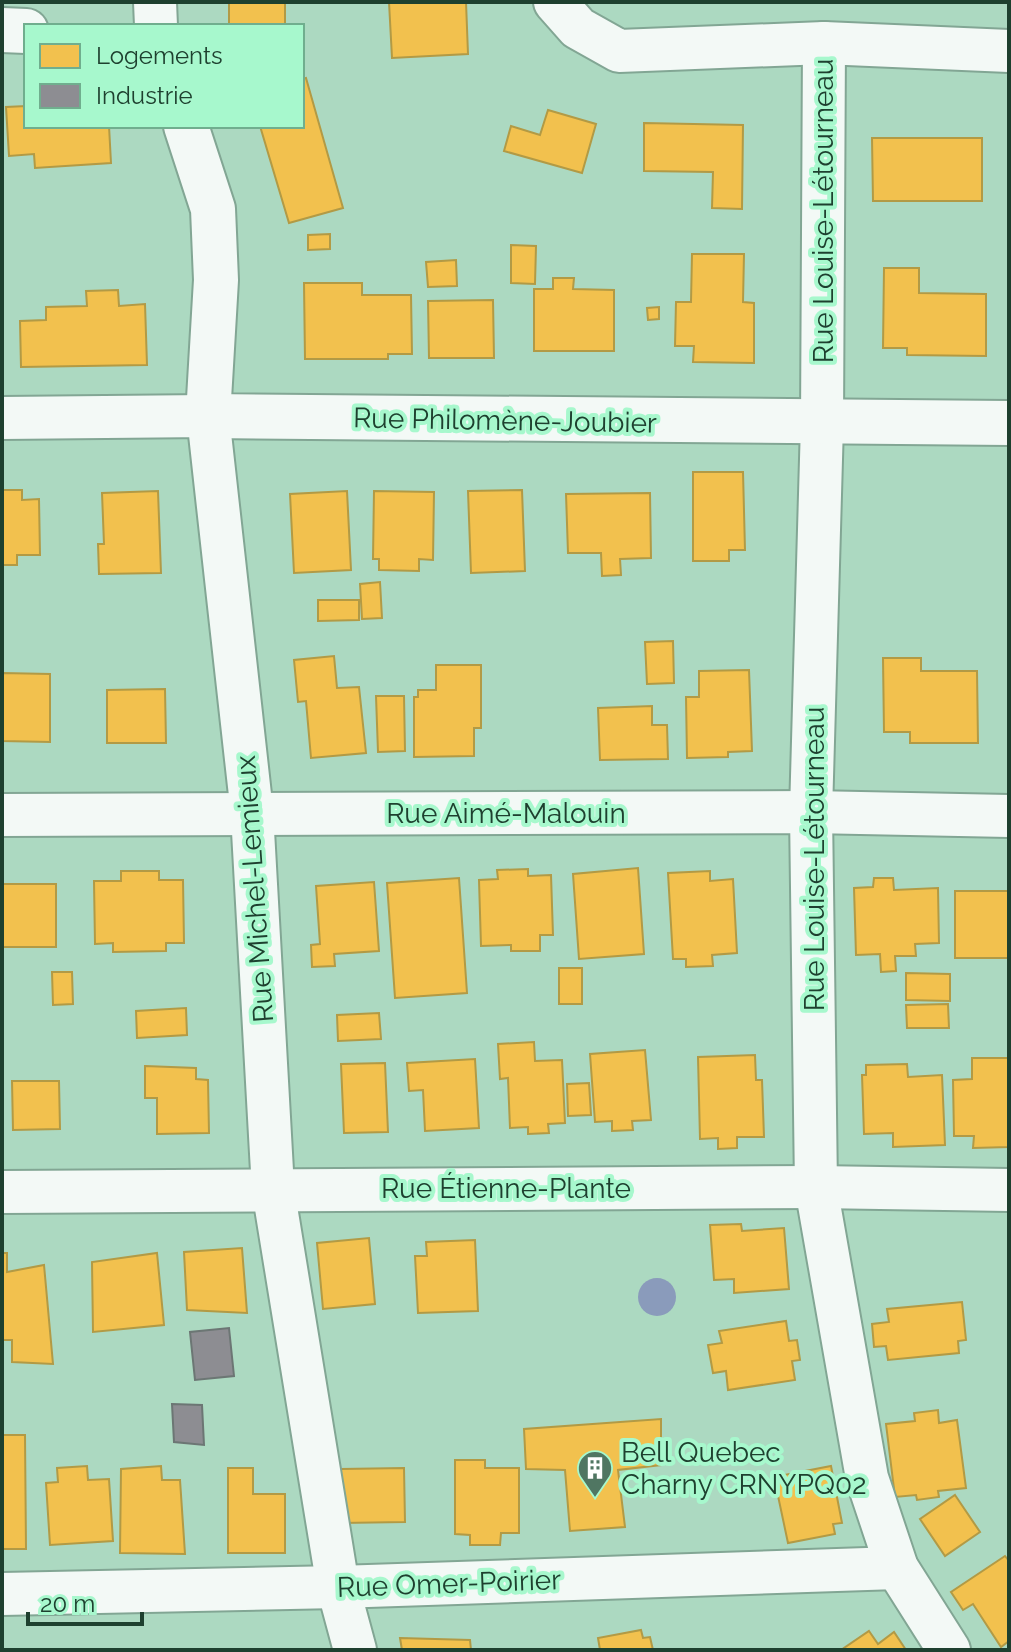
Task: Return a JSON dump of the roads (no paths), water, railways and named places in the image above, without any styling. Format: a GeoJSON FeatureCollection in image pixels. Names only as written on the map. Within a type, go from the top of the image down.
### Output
{"type":"FeatureCollection","features":[{"type":"Feature","properties":{"kind":"street"},"geometry":{"type":"LineString","coordinates":[[155,2],[156,24]]}},
{"type":"Feature","properties":{"kind":"street"},"geometry":{"type":"LineString","coordinates":[[555,2],[578,28],[619,51],[824,43],[1009,51]]}},
{"type":"Feature","properties":{"kind":"street"},"geometry":{"type":"LineString","coordinates":[[2,30],[24,31]]}},
{"type":"Feature","properties":{"kind":"street","name":"Rue Louise-Létourneau"},"geometry":{"type":"LineString","coordinates":[[824,43],[822,424],[811,812],[816,1187],[867,1478],[897,1568],[949,1650]]}},
{"type":"Feature","properties":{"kind":"street","name":"Rue Michel-Lemieux"},"geometry":{"type":"LineString","coordinates":[[187,128],[213,209],[216,280],[208,416],[252,813],[273,1189],[338,1587],[355,1650]]}},
{"type":"Feature","properties":{"kind":"street","name":"Rue Philomène-Joubier"},"geometry":{"type":"LineString","coordinates":[[2,418],[208,416],[822,424],[1009,423]]}},
{"type":"Feature","properties":{"kind":"street","name":"Rue Aimé-Malouin"},"geometry":{"type":"LineString","coordinates":[[2,815],[811,812],[1009,816]]}},
{"type":"Feature","properties":{"kind":"street","name":"Rue Étienne-Plante"},"geometry":{"type":"LineString","coordinates":[[2,1192],[816,1187],[1009,1190]]}},
{"type":"Feature","properties":{"kind":"street","name":"Rue Omer-Poirier"},"geometry":{"type":"LineString","coordinates":[[2,1594],[338,1587],[897,1568]]}},
{"type":"Feature","properties":{"kind":"water"},"geometry":{"type":"Polygon","coordinates":[[[657,1278],[671,1283],[676,1297],[671,1311],[657,1316],[643,1311],[638,1297],[643,1283],[657,1278]]]}},
{"type":"Feature","properties":{"kind":"place","name":"Bell Quebec Charny CRNYPQ02"},"geometry":{"type":"Point","coordinates":[595,1499]}}]}
